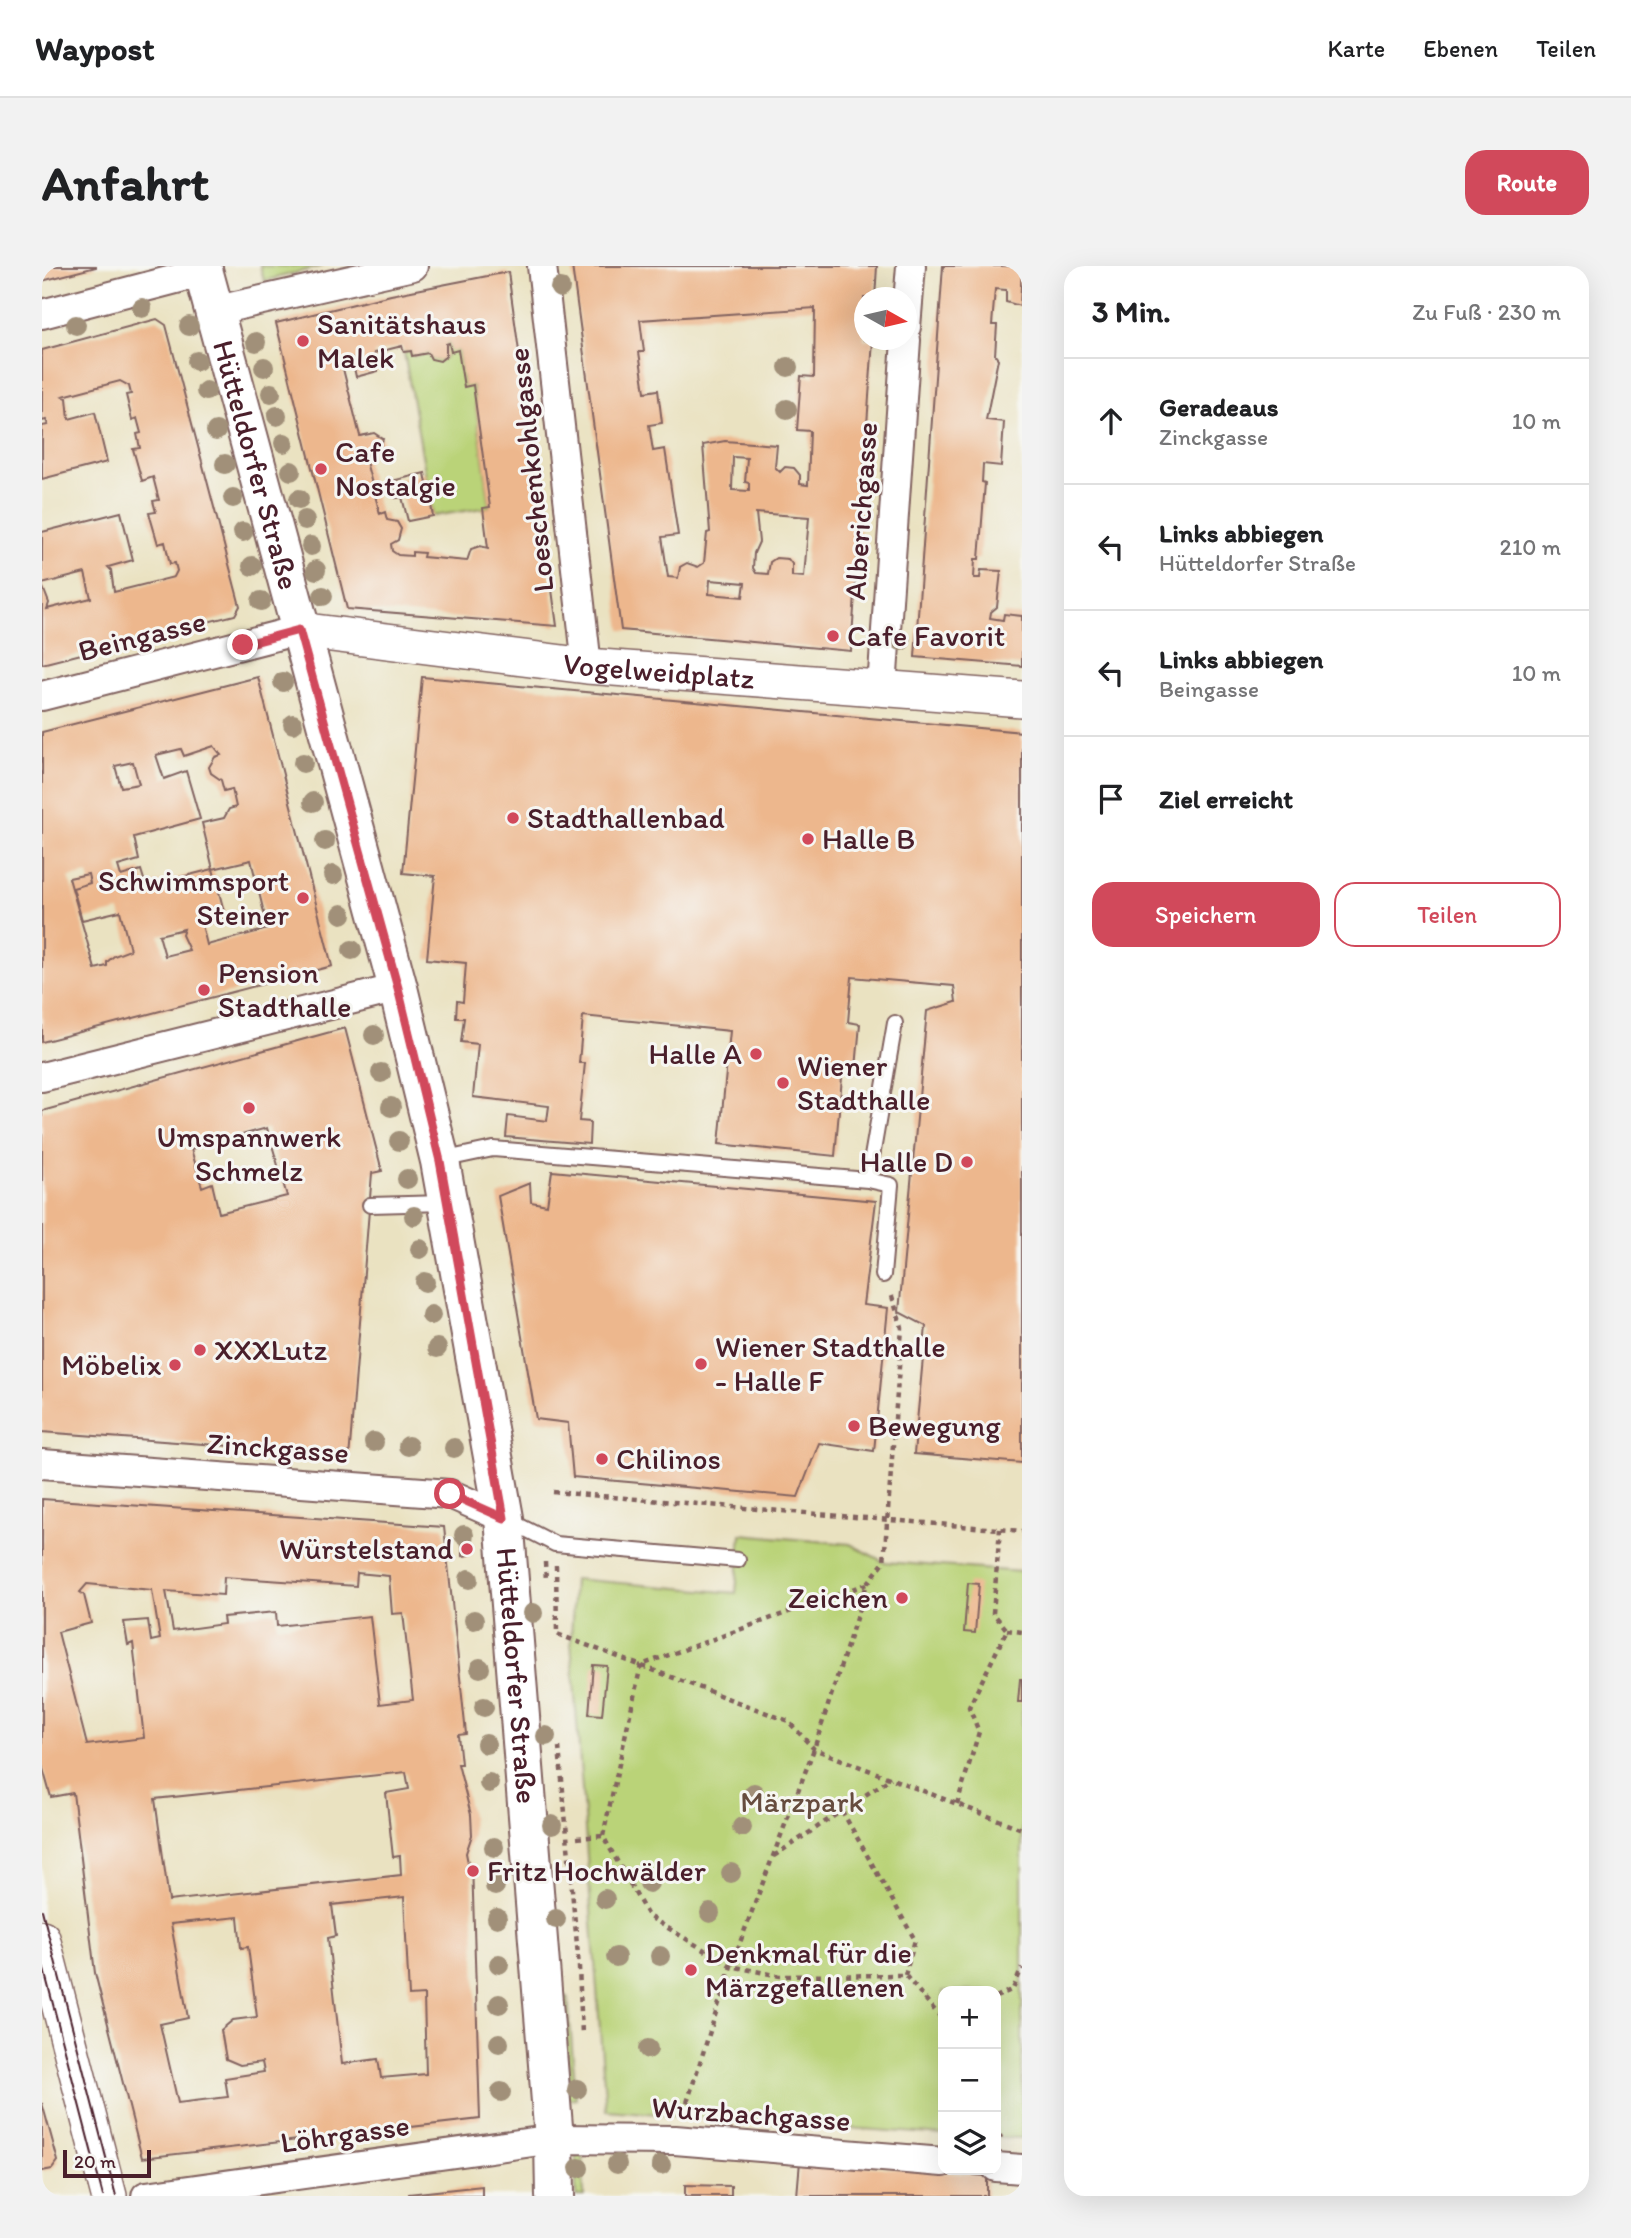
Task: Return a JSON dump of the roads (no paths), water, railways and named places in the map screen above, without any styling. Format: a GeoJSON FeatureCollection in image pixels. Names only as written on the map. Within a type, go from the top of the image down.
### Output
{"type":"FeatureCollection","features":[{"type":"Feature","properties":{"kind":"main road","name":"Hütteldorfer Straße"},"geometry":{"type":"LineString","coordinates":[[202,269],[398,988],[440,1161],[504,1518],[554,2139],[555,2196]]}},
{"type":"Feature","properties":{"kind":"street"},"geometry":{"type":"LineString","coordinates":[[214,311],[413,266]]}},
{"type":"Feature","properties":{"kind":"street","name":"Loeschenkohlgasse"},"geometry":{"type":"LineString","coordinates":[[542,266],[587,666]]}},
{"type":"Feature","properties":{"kind":"street"},"geometry":{"type":"LineString","coordinates":[[909,287],[911,266]]}},
{"type":"Feature","properties":{"kind":"street"},"geometry":{"type":"LineString","coordinates":[[42,314],[202,269]]}},
{"type":"Feature","properties":{"kind":"street","name":"Alberichgasse"},"geometry":{"type":"LineString","coordinates":[[882,688],[905,350]]}},
{"type":"Feature","properties":{"kind":"street","name":"Vogelweidplatz"},"geometry":{"type":"LineString","coordinates":[[299,630],[587,666],[1022,699]]}},
{"type":"Feature","properties":{"kind":"street","name":"Beingasse"},"geometry":{"type":"LineString","coordinates":[[42,696],[299,630]]}},
{"type":"Feature","properties":{"kind":"street"},"geometry":{"type":"LineString","coordinates":[[42,1077],[398,988]]}},
{"type":"Feature","properties":{"kind":"street","name":"Zinckgasse"},"geometry":{"type":"LineString","coordinates":[[42,1464],[450,1494],[504,1518]]}},
{"type":"Feature","properties":{"kind":"street"},"geometry":{"type":"LineString","coordinates":[[42,1938],[109,2196]]}},
{"type":"Feature","properties":{"kind":"street","name":"Wurzbachgasse"},"geometry":{"type":"LineString","coordinates":[[554,2139],[675,2140],[938,2162]]}},
{"type":"Feature","properties":{"kind":"street","name":"Löhrgasse"},"geometry":{"type":"LineString","coordinates":[[146,2196],[554,2139]]}},
{"type":"Feature","properties":{"kind":"street"},"geometry":{"type":"LineString","coordinates":[[1001,2167],[1022,2169]]}},
{"type":"Feature","properties":{"kind":"lane"},"geometry":{"type":"LineString","coordinates":[[868,1180],[895,1023]]}},
{"type":"Feature","properties":{"kind":"lane"},"geometry":{"type":"LineString","coordinates":[[440,1161],[494,1149],[868,1180],[891,1185],[883,1275]]}},
{"type":"Feature","properties":{"kind":"lane"},"geometry":{"type":"LineString","coordinates":[[370,1205],[447,1203]]}},
{"type":"Feature","properties":{"kind":"lane"},"geometry":{"type":"LineString","coordinates":[[504,1518],[555,1544],[738,1560]]}},
{"type":"Feature","properties":{"kind":"tram line"},"geometry":{"type":"LineString","coordinates":[[42,1910],[116,2196]]}},
{"type":"Feature","properties":{"kind":"tram line"},"geometry":{"type":"LineString","coordinates":[[42,1962],[103,2196]]}},
{"type":"Feature","properties":{"kind":"place","name":"Sanitätshaus Malek"},"geometry":{"type":"Point","coordinates":[303,341]}},
{"type":"Feature","properties":{"kind":"place","name":"Cafe Nostalgie"},"geometry":{"type":"Point","coordinates":[321,469]}},
{"type":"Feature","properties":{"kind":"place","name":"Cafe Favorit"},"geometry":{"type":"Point","coordinates":[833,636]}},
{"type":"Feature","properties":{"kind":"place","name":"Stadthallenbad"},"geometry":{"type":"Point","coordinates":[513,818]}},
{"type":"Feature","properties":{"kind":"place","name":"Halle B"},"geometry":{"type":"Point","coordinates":[808,839]}},
{"type":"Feature","properties":{"kind":"place","name":"Schwimmsport Steiner"},"geometry":{"type":"Point","coordinates":[303,898]}},
{"type":"Feature","properties":{"kind":"place","name":"Pension Stadthalle"},"geometry":{"type":"Point","coordinates":[204,990]}},
{"type":"Feature","properties":{"kind":"place","name":"Halle A"},"geometry":{"type":"Point","coordinates":[756,1054]}},
{"type":"Feature","properties":{"kind":"place","name":"Wiener Stadthalle"},"geometry":{"type":"Point","coordinates":[783,1083]}},
{"type":"Feature","properties":{"kind":"place","name":"Umspannwerk Schmelz"},"geometry":{"type":"Point","coordinates":[249,1108]}},
{"type":"Feature","properties":{"kind":"place","name":"Halle D"},"geometry":{"type":"Point","coordinates":[967,1162]}},
{"type":"Feature","properties":{"kind":"place","name":"XXXLutz"},"geometry":{"type":"Point","coordinates":[200,1350]}},
{"type":"Feature","properties":{"kind":"place","name":"Wiener Stadthalle - Halle F"},"geometry":{"type":"Point","coordinates":[701,1364]}},
{"type":"Feature","properties":{"kind":"place","name":"Möbelix"},"geometry":{"type":"Point","coordinates":[175,1365]}},
{"type":"Feature","properties":{"kind":"place","name":"Bewegung"},"geometry":{"type":"Point","coordinates":[854,1426]}},
{"type":"Feature","properties":{"kind":"place","name":"Chilinos"},"geometry":{"type":"Point","coordinates":[602,1459]}},
{"type":"Feature","properties":{"kind":"place","name":"Würstelstand"},"geometry":{"type":"Point","coordinates":[467,1549]}},
{"type":"Feature","properties":{"kind":"place","name":"Zeichen"},"geometry":{"type":"Point","coordinates":[902,1598]}},
{"type":"Feature","properties":{"kind":"place","name":"Fritz Hochwälder"},"geometry":{"type":"Point","coordinates":[473,1871]}},
{"type":"Feature","properties":{"kind":"place","name":"Denkmal für die Märzgefallenen"},"geometry":{"type":"Point","coordinates":[691,1970]}},
{"type":"Feature","properties":{"kind":"park label","name":"Märzpark"},"geometry":{"type":"Point","coordinates":[802,1802]}}]}
